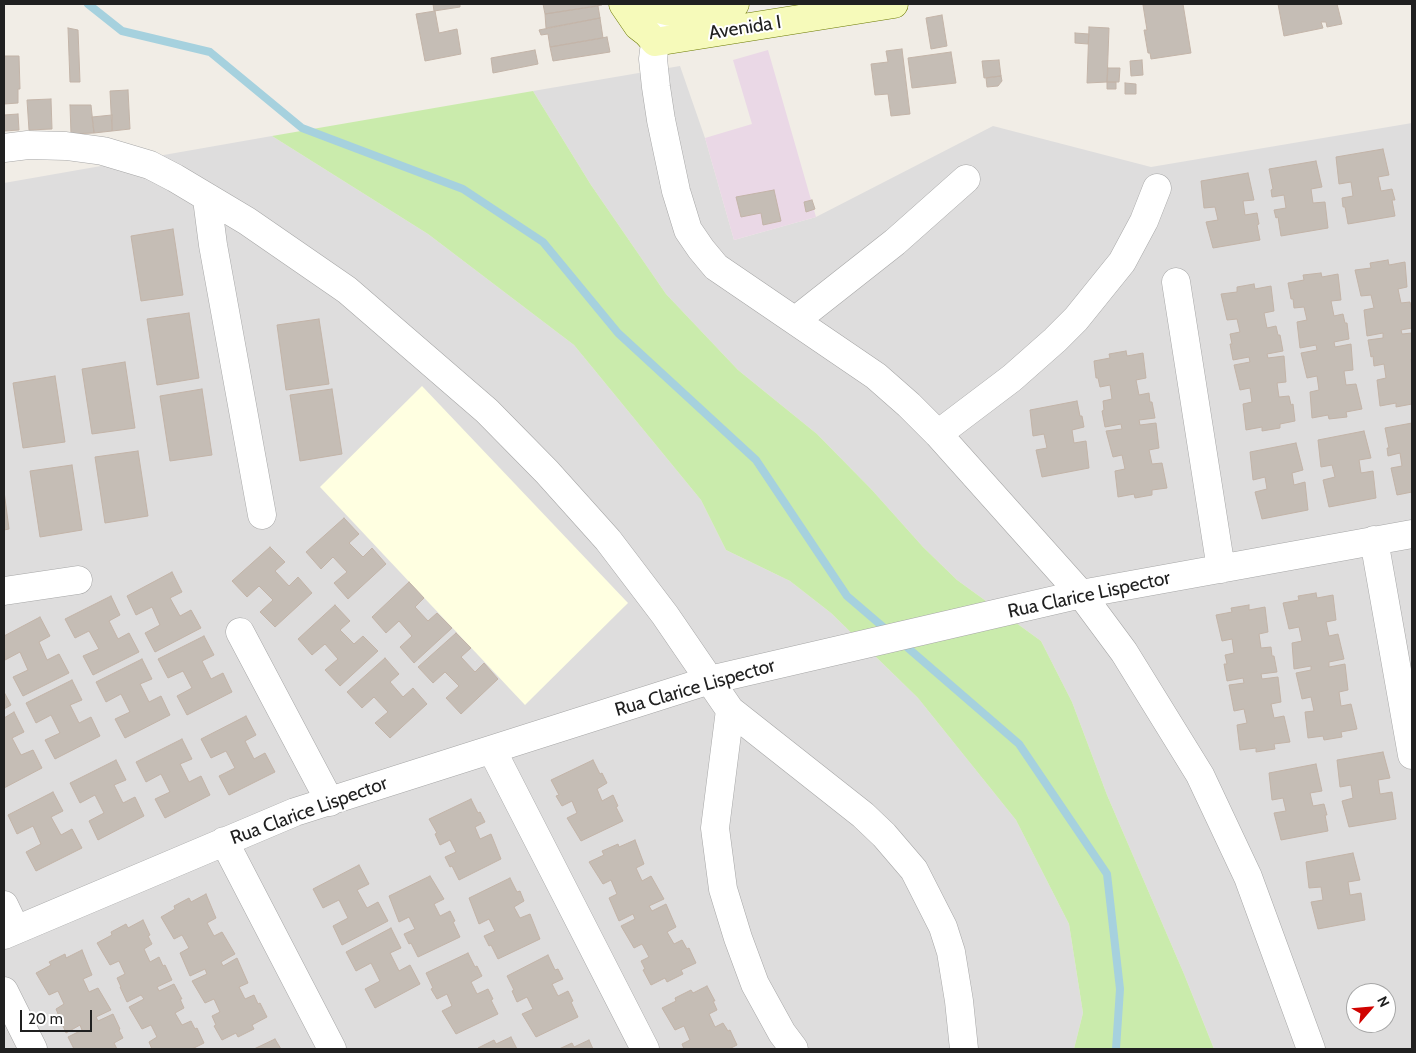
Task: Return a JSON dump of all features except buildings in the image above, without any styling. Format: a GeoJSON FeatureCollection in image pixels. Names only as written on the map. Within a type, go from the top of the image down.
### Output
{"type":"FeatureCollection","features":[{"type":"Feature","properties":{"kind":"street"},"geometry":{"type":"LineString","coordinates":[[623,4],[638,26],[655,42]]}},
{"type":"Feature","properties":{"kind":"street","name":"Avenida I"},"geometry":{"type":"LineString","coordinates":[[661,8],[700,11],[735,4]]}},
{"type":"Feature","properties":{"kind":"street","name":"Avenida I"},"geometry":{"type":"LineString","coordinates":[[655,42],[894,4]]}},
{"type":"Feature","properties":{"kind":"street"},"geometry":{"type":"LineString","coordinates":[[661,8],[653,59],[661,120],[676,191],[688,230],[716,267],[876,376],[938,434],[1082,594],[1124,652],[1200,775],[1248,877],[1311,1049]]}},
{"type":"Feature","properties":{"kind":"street"},"geometry":{"type":"LineString","coordinates":[[4,148],[28,145],[66,146],[103,150],[150,166],[175,178],[207,199],[247,221],[347,290],[487,411],[547,472],[608,540],[664,615],[730,710],[863,815],[884,835],[914,870],[943,927],[951,952],[964,1049]]}},
{"type":"Feature","properties":{"kind":"street"},"geometry":{"type":"LineString","coordinates":[[796,320],[895,242],[966,179]]}},
{"type":"Feature","properties":{"kind":"street"},"geometry":{"type":"LineString","coordinates":[[938,434],[1012,378],[1076,319],[1122,262],[1144,221],[1157,188]]}},
{"type":"Feature","properties":{"kind":"street"},"geometry":{"type":"LineString","coordinates":[[207,199],[213,245],[262,515]]}},
{"type":"Feature","properties":{"kind":"street"},"geometry":{"type":"LineString","coordinates":[[1176,282],[1221,568]]}},
{"type":"Feature","properties":{"kind":"street","name":"Rua Clarice Lispector"},"geometry":{"type":"LineString","coordinates":[[10,932],[295,812],[710,680],[1082,594],[1412,534]]}},
{"type":"Feature","properties":{"kind":"street"},"geometry":{"type":"LineString","coordinates":[[1374,540],[1412,755]]}},
{"type":"Feature","properties":{"kind":"street"},"geometry":{"type":"LineString","coordinates":[[4,591],[78,580]]}},
{"type":"Feature","properties":{"kind":"street"},"geometry":{"type":"LineString","coordinates":[[240,632],[330,802]]}},
{"type":"Feature","properties":{"kind":"street"},"geometry":{"type":"LineString","coordinates":[[730,710],[715,828],[723,889],[755,984],[782,1033],[794,1049]]}},
{"type":"Feature","properties":{"kind":"street"},"geometry":{"type":"LineString","coordinates":[[492,750],[645,1049]]}},
{"type":"Feature","properties":{"kind":"street"},"geometry":{"type":"LineString","coordinates":[[224,841],[332,1049]]}},
{"type":"Feature","properties":{"kind":"street"},"geometry":{"type":"LineString","coordinates":[[4,905],[10,932]]}},
{"type":"Feature","properties":{"kind":"street"},"geometry":{"type":"LineString","coordinates":[[4,991],[33,1049]]}},
{"type":"Feature","properties":{"kind":"shaded area"},"geometry":{"type":"Polygon","coordinates":[[[768,50],[816,217],[734,240],[705,138],[752,124],[733,60],[768,50]]]}},
{"type":"Feature","properties":{"kind":"shaded area"},"geometry":{"type":"Polygon","coordinates":[[[680,66],[705,138],[734,240],[816,217],[993,126],[1151,167],[1412,123],[1412,1049],[1214,1049],[1107,795],[1072,702],[1041,641],[957,580],[923,547],[872,490],[817,434],[738,370],[666,294],[591,185],[533,91],[680,66]]]}},
{"type":"Feature","properties":{"kind":"shaded area"},"geometry":{"type":"Polygon","coordinates":[[[272,136],[428,234],[574,345],[701,500],[726,550],[790,581],[831,613],[918,698],[1016,820],[1069,924],[1083,1013],[1074,1049],[4,1049],[4,183],[272,136]]]}},
{"type":"Feature","properties":{"kind":"shaded area"},"geometry":{"type":"Polygon","coordinates":[[[422,386],[628,603],[525,705],[320,487],[422,386]]]}},
{"type":"Feature","properties":{"kind":"green space"},"geometry":{"type":"Polygon","coordinates":[[[533,91],[591,185],[666,294],[738,370],[817,434],[872,490],[923,547],[957,580],[1041,641],[1072,702],[1107,795],[1214,1049],[1074,1049],[1083,1013],[1069,924],[1016,820],[918,698],[831,613],[790,581],[726,550],[701,500],[574,345],[428,234],[272,136],[533,91]]]}},
{"type":"Feature","properties":{"kind":"waterway"},"geometry":{"type":"LineString","coordinates":[[88,4],[122,31],[210,52],[302,128],[463,189],[543,242],[618,333],[756,460],[847,596],[889,632]]}},
{"type":"Feature","properties":{"kind":"waterway"},"geometry":{"type":"LineString","coordinates":[[901,642],[1019,744],[1107,874],[1120,989],[1116,1049]]}}]}
